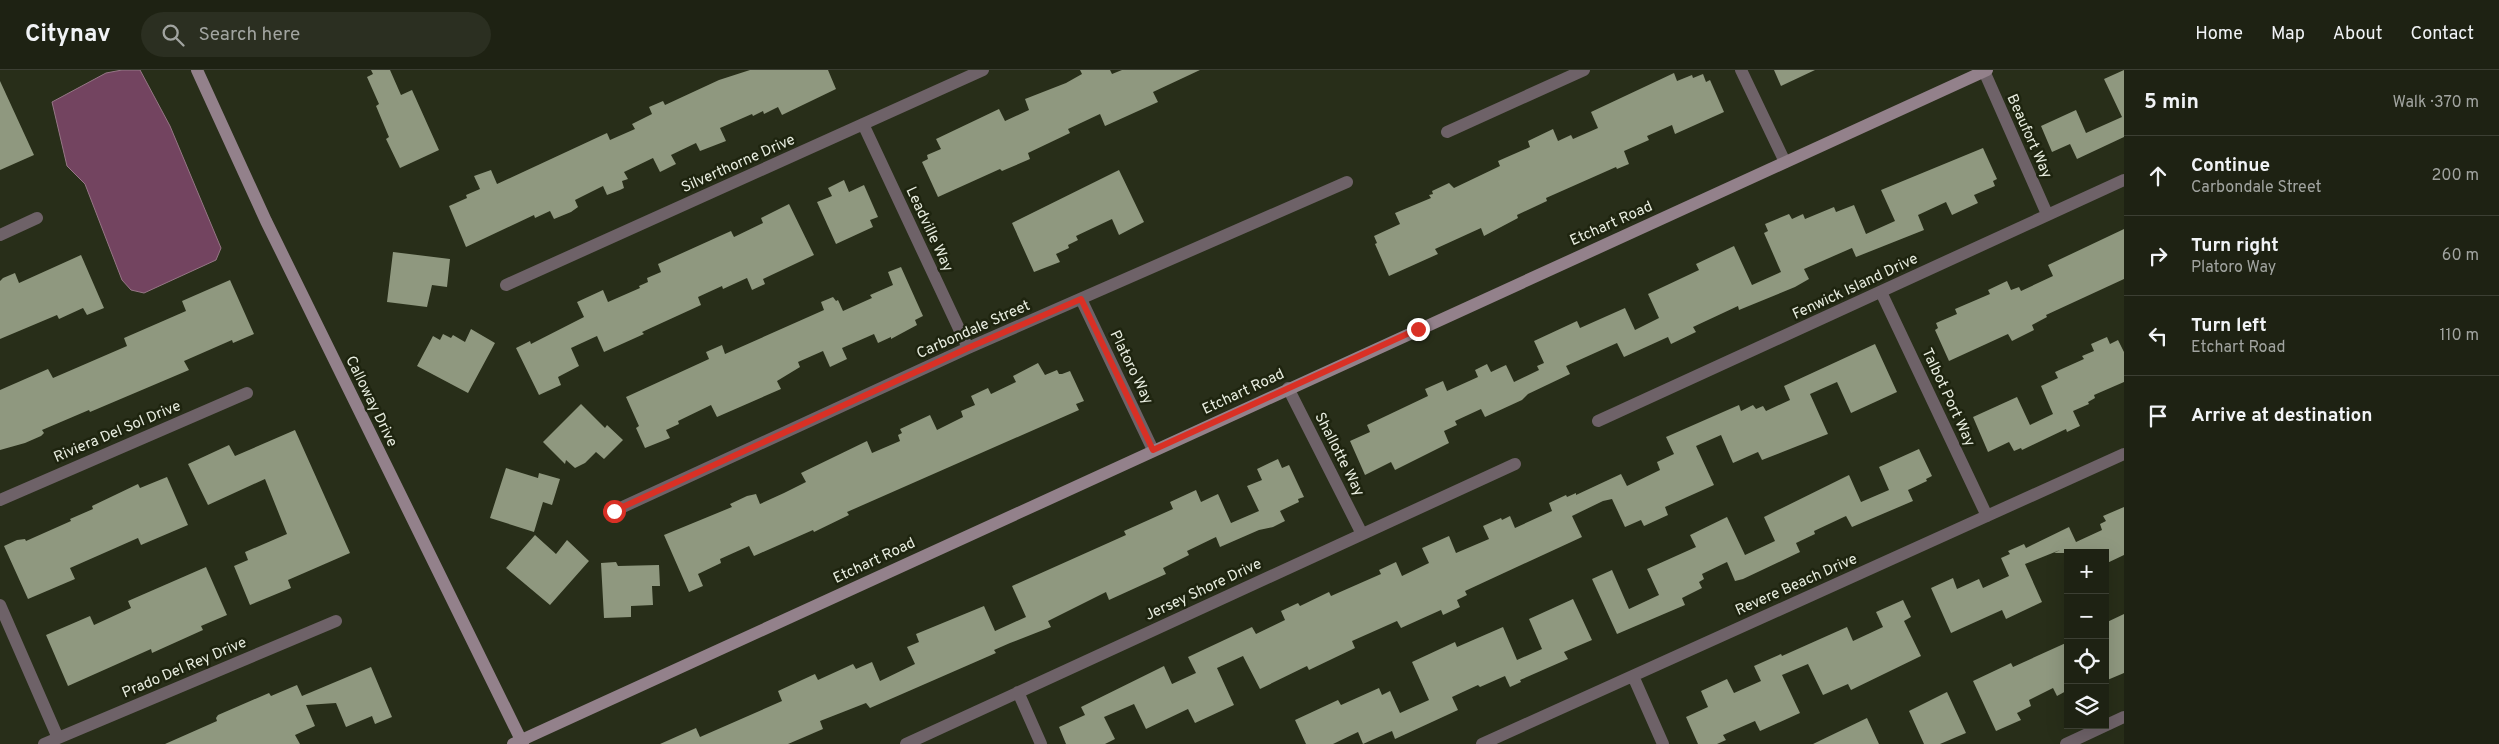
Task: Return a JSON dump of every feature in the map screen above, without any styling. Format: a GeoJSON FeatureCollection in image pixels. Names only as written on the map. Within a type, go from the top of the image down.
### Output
{"type":"FeatureCollection","features":[{"type":"Feature","properties":{"kind":"street","name":"Calloway Drive"},"geometry":{"type":"LineString","coordinates":[[197,70],[266,221],[519,743]]}},
{"type":"Feature","properties":{"kind":"street","name":"Silverthorne Drive"},"geometry":{"type":"LineString","coordinates":[[506,285],[983,70]]}},
{"type":"Feature","properties":{"kind":"street"},"geometry":{"type":"LineString","coordinates":[[1447,132],[1584,70]]}},
{"type":"Feature","properties":{"kind":"street"},"geometry":{"type":"LineString","coordinates":[[1741,70],[1785,162]]}},
{"type":"Feature","properties":{"kind":"street","name":"Etchart Road"},"geometry":{"type":"LineString","coordinates":[[519,743],[1288,388],[1985,71]]}},
{"type":"Feature","properties":{"kind":"street","name":"Beaufort Way"},"geometry":{"type":"LineString","coordinates":[[1985,71],[2047,214]]}},
{"type":"Feature","properties":{"kind":"street","name":"Leadville Way"},"geometry":{"type":"LineString","coordinates":[[863,124],[968,348]]}},
{"type":"Feature","properties":{"kind":"street","name":"Fenwick Island Drive"},"geometry":{"type":"LineString","coordinates":[[1598,421],[2124,180]]}},
{"type":"Feature","properties":{"kind":"street","name":"Carbondale Street"},"geometry":{"type":"LineString","coordinates":[[614,511],[968,348],[1347,182]]}},
{"type":"Feature","properties":{"kind":"street"},"geometry":{"type":"LineString","coordinates":[[0,235],[37,218]]}},
{"type":"Feature","properties":{"kind":"street","name":"Talbot Port Way"},"geometry":{"type":"LineString","coordinates":[[1882,292],[1987,516]]}},
{"type":"Feature","properties":{"kind":"street","name":"Platoro Way"},"geometry":{"type":"LineString","coordinates":[[1081,299],[1153,450]]}},
{"type":"Feature","properties":{"kind":"street","name":"Shallotte Way"},"geometry":{"type":"LineString","coordinates":[[1288,388],[1362,534]]}},
{"type":"Feature","properties":{"kind":"street","name":"Riviera Del Sol Drive"},"geometry":{"type":"LineString","coordinates":[[0,500],[247,393]]}},
{"type":"Feature","properties":{"kind":"street","name":"Revere Beach Drive"},"geometry":{"type":"LineString","coordinates":[[1482,744],[2124,454]]}},
{"type":"Feature","properties":{"kind":"street","name":"Jersey Shore Drive"},"geometry":{"type":"LineString","coordinates":[[906,744],[1515,464]]}},
{"type":"Feature","properties":{"kind":"street"},"geometry":{"type":"LineString","coordinates":[[0,605],[58,738]]}},
{"type":"Feature","properties":{"kind":"street","name":"Prado Del Rey Drive"},"geometry":{"type":"LineString","coordinates":[[44,744],[336,621]]}},
{"type":"Feature","properties":{"kind":"street"},"geometry":{"type":"LineString","coordinates":[[1633,676],[1663,744]]}},
{"type":"Feature","properties":{"kind":"street"},"geometry":{"type":"LineString","coordinates":[[1018,692],[1041,744]]}},
{"type":"Feature","properties":{"kind":"street"},"geometry":{"type":"LineString","coordinates":[[2066,744],[2124,717]]}},
{"type":"Feature","properties":{"kind":"shaded area"},"geometry":{"type":"Polygon","coordinates":[[[122,70],[140,70],[170,126],[221,248],[216,260],[144,293],[131,290],[122,280],[85,184],[67,166],[52,102],[106,73],[122,70]]]}},
{"type":"Feature","properties":{"kind":"building"},"geometry":{"type":"Polygon","coordinates":[[[371,70],[390,70],[401,95],[412,90],[439,150],[400,168],[386,139],[389,137],[376,106],[379,104],[367,77],[373,74],[371,70]]]}},
{"type":"Feature","properties":{"kind":"building"},"geometry":{"type":"Polygon","coordinates":[[[750,70],[828,70],[836,89],[782,115],[778,107],[764,114],[763,111],[753,116],[752,114],[720,128],[726,141],[700,151],[696,143],[671,155],[676,164],[660,172],[653,158],[624,172],[628,179],[622,181],[624,188],[620,190],[607,195],[603,186],[575,200],[578,207],[571,212],[554,219],[550,211],[535,218],[534,215],[466,247],[449,206],[467,198],[466,195],[480,189],[474,176],[491,170],[497,184],[607,133],[610,140],[635,129],[632,124],[652,114],[649,107],[663,101],[665,105],[719,80],[750,70]]]}},
{"type":"Feature","properties":{"kind":"building"},"geometry":{"type":"Polygon","coordinates":[[[1080,70],[1110,70],[1112,74],[1122,70],[1200,70],[1153,92],[1158,102],[1105,126],[1100,114],[1068,129],[1070,133],[1028,153],[1030,159],[1002,171],[1000,169],[938,197],[922,162],[928,159],[927,155],[941,149],[936,139],[999,109],[1005,121],[1029,110],[1025,99],[1066,83],[1082,74],[1080,70]]]}},
{"type":"Feature","properties":{"kind":"building"},"geometry":{"type":"Polygon","coordinates":[[[1774,70],[1815,70],[1781,86],[1774,70]]]}},
{"type":"Feature","properties":{"kind":"building"},"geometry":{"type":"Polygon","coordinates":[[[2124,70],[2124,137],[2077,159],[2070,144],[2052,152],[2041,126],[2076,110],[2086,133],[2122,117],[2104,79],[2124,70]]]}},
{"type":"Feature","properties":{"kind":"building"},"geometry":{"type":"Polygon","coordinates":[[[1674,73],[1677,81],[1692,75],[1693,78],[1703,74],[1706,82],[1710,80],[1724,112],[1675,134],[1672,125],[1647,136],[1649,140],[1624,151],[1629,164],[1617,169],[1616,167],[1546,198],[1547,201],[1517,215],[1518,218],[1484,236],[1481,228],[1435,249],[1438,254],[1389,276],[1375,244],[1377,243],[1374,236],[1400,224],[1395,213],[1431,198],[1429,195],[1433,194],[1432,191],[1449,183],[1454,188],[1500,166],[1498,161],[1530,147],[1528,141],[1553,129],[1558,141],[1571,135],[1573,139],[1598,128],[1591,112],[1674,73]]]}},
{"type":"Feature","properties":{"kind":"building"},"geometry":{"type":"Polygon","coordinates":[[[0,81],[34,155],[0,170],[0,81]]]}},
{"type":"Feature","properties":{"kind":"building"},"geometry":{"type":"Polygon","coordinates":[[[1983,148],[1997,179],[1993,181],[1995,186],[1974,195],[1978,203],[1952,215],[1946,202],[1918,215],[1924,230],[1856,257],[1852,248],[1804,269],[1809,279],[1795,287],[1739,310],[1738,306],[1693,327],[1696,332],[1671,344],[1668,337],[1624,357],[1617,343],[1566,366],[1570,374],[1528,394],[1522,400],[1485,417],[1481,409],[1455,421],[1457,425],[1444,431],[1449,443],[1395,470],[1391,462],[1365,475],[1350,441],[1370,432],[1367,425],[1428,396],[1425,389],[1443,381],[1447,391],[1478,377],[1475,370],[1487,364],[1491,372],[1506,365],[1514,382],[1539,370],[1537,366],[1544,363],[1534,341],[1577,321],[1580,328],[1625,308],[1635,330],[1659,318],[1648,294],[1699,270],[1696,264],[1734,246],[1752,285],[1781,272],[1764,233],[1768,231],[1765,224],[1789,214],[1792,219],[1803,214],[1805,219],[1834,207],[1836,212],[1854,205],[1866,234],[1895,221],[1881,190],[1983,148]]]}},
{"type":"Feature","properties":{"kind":"building"},"geometry":{"type":"Polygon","coordinates":[[[1119,170],[1144,222],[1119,235],[1112,219],[1076,236],[1078,240],[1068,245],[1069,248],[1056,254],[1060,262],[1034,272],[1012,223],[1119,170]]]}},
{"type":"Feature","properties":{"kind":"building"},"geometry":{"type":"Polygon","coordinates":[[[844,180],[849,192],[864,185],[878,217],[870,220],[873,227],[836,244],[817,202],[832,196],[828,188],[844,180]]]}},
{"type":"Feature","properties":{"kind":"building"},"geometry":{"type":"Polygon","coordinates":[[[789,204],[814,255],[763,279],[765,284],[752,290],[747,278],[723,289],[722,286],[698,297],[701,305],[604,352],[597,336],[571,348],[579,366],[558,377],[561,385],[539,395],[516,348],[530,341],[531,344],[584,317],[577,302],[603,290],[608,302],[640,288],[639,286],[648,282],[647,278],[661,272],[658,264],[731,231],[734,237],[763,223],[761,218],[789,204]]]}},
{"type":"Feature","properties":{"kind":"building"},"geometry":{"type":"Polygon","coordinates":[[[2124,229],[2124,279],[2046,315],[2047,317],[2032,325],[2034,330],[2012,341],[2008,334],[1949,361],[1935,330],[1938,328],[1936,323],[1957,314],[1955,309],[1990,294],[1988,290],[2007,281],[2011,290],[2019,287],[2021,291],[2053,276],[2048,265],[2124,229]]]}},
{"type":"Feature","properties":{"kind":"building"},"geometry":{"type":"Polygon","coordinates":[[[393,252],[450,259],[447,287],[432,285],[427,307],[387,302],[393,252]]]}},
{"type":"Feature","properties":{"kind":"building"},"geometry":{"type":"Polygon","coordinates":[[[81,255],[104,308],[87,315],[83,308],[59,319],[57,315],[0,339],[0,281],[15,273],[19,283],[81,255]]]}},
{"type":"Feature","properties":{"kind":"building"},"geometry":{"type":"Polygon","coordinates":[[[901,267],[923,316],[915,320],[917,325],[891,339],[891,337],[878,343],[874,334],[842,348],[847,359],[830,367],[823,351],[798,362],[800,367],[777,381],[781,389],[717,417],[711,405],[678,421],[679,424],[666,430],[670,438],[645,448],[636,428],[639,426],[626,397],[709,359],[706,352],[722,345],[725,354],[824,310],[821,302],[833,297],[836,301],[838,300],[843,311],[872,298],[870,295],[893,285],[888,272],[901,267]]]}},
{"type":"Feature","properties":{"kind":"building"},"geometry":{"type":"Polygon","coordinates":[[[230,280],[254,334],[233,343],[232,340],[184,361],[189,370],[42,430],[44,433],[41,436],[25,443],[0,450],[0,390],[48,369],[53,378],[127,346],[124,338],[186,311],[182,301],[230,280]]]}},
{"type":"Feature","properties":{"kind":"building"},"geometry":{"type":"Polygon","coordinates":[[[471,329],[495,343],[468,393],[417,366],[433,336],[440,340],[443,334],[451,338],[453,335],[465,342],[471,329]]]}},
{"type":"Feature","properties":{"kind":"building"},"geometry":{"type":"Polygon","coordinates":[[[2107,337],[2110,344],[2118,340],[2124,352],[2124,382],[2094,395],[2095,398],[2088,402],[2089,404],[2073,411],[2080,426],[2067,432],[2066,429],[2022,450],[2021,448],[2014,451],[2009,442],[1988,452],[1973,417],[2017,397],[2030,425],[2053,414],[2041,386],[2058,378],[2055,372],[2084,359],[2082,356],[2094,351],[2091,344],[2107,337]]]}},
{"type":"Feature","properties":{"kind":"building"},"geometry":{"type":"Polygon","coordinates":[[[1875,344],[1897,392],[1851,413],[1837,382],[1810,394],[1828,434],[1762,460],[1758,452],[1733,463],[1721,435],[1696,446],[1714,485],[1665,507],[1668,515],[1644,526],[1641,520],[1625,527],[1612,499],[1603,501],[1572,516],[1582,537],[1465,591],[1467,595],[1457,600],[1460,607],[1443,615],[1441,610],[1401,628],[1397,621],[1352,641],[1355,648],[1309,670],[1307,666],[1260,689],[1243,656],[1217,668],[1234,705],[1195,723],[1188,709],[1146,729],[1134,704],[1104,717],[1115,739],[1105,744],[1066,744],[1059,727],[1085,715],[1081,707],[1164,666],[1172,684],[1196,673],[1188,657],[1252,627],[1256,634],[1285,620],[1281,611],[1298,603],[1300,606],[1329,592],[1331,596],[1381,574],[1379,570],[1396,562],[1402,576],[1429,563],[1422,548],[1449,536],[1456,553],[1489,539],[1483,526],[1501,518],[1502,520],[1510,516],[1515,528],[1552,511],[1549,503],[1566,495],[1567,497],[1576,493],[1576,495],[1621,474],[1627,486],[1660,470],[1657,462],[1674,454],[1666,437],[1739,405],[1741,411],[1753,405],[1756,409],[1763,406],[1766,411],[1790,400],[1784,386],[1875,344]]]}},
{"type":"Feature","properties":{"kind":"building"},"geometry":{"type":"Polygon","coordinates":[[[1038,363],[1045,375],[1057,370],[1059,374],[1070,371],[1084,401],[1076,404],[1079,410],[847,512],[849,515],[814,532],[813,530],[754,556],[749,546],[720,559],[721,563],[698,574],[703,586],[689,592],[664,535],[732,507],[730,504],[747,496],[756,494],[760,504],[784,493],[806,482],[801,473],[867,441],[872,453],[900,441],[898,435],[902,433],[900,429],[930,415],[937,430],[963,417],[961,411],[975,405],[971,396],[988,388],[991,394],[1016,382],[1013,376],[1038,363]]]}},
{"type":"Feature","properties":{"kind":"building"},"geometry":{"type":"Polygon","coordinates":[[[581,404],[605,428],[607,425],[623,440],[604,459],[596,452],[585,463],[575,468],[566,460],[565,464],[543,442],[581,404]]]}},
{"type":"Feature","properties":{"kind":"building"},"geometry":{"type":"Polygon","coordinates":[[[295,430],[350,553],[288,580],[291,588],[250,605],[234,566],[248,560],[245,552],[287,534],[265,479],[208,505],[188,464],[229,445],[235,456],[295,430]]]}},
{"type":"Feature","properties":{"kind":"building"},"geometry":{"type":"Polygon","coordinates":[[[1919,449],[1932,476],[1926,479],[1927,481],[1908,490],[1913,501],[1852,527],[1846,516],[1814,531],[1815,534],[1796,543],[1800,552],[1743,579],[1735,581],[1727,562],[1702,574],[1704,579],[1699,582],[1702,588],[1682,598],[1685,605],[1617,634],[1592,579],[1612,570],[1629,609],[1659,595],[1647,569],[1696,547],[1690,535],[1727,517],[1745,555],[1775,541],[1764,517],[1849,475],[1861,502],[1889,490],[1879,467],[1919,449]]]}},
{"type":"Feature","properties":{"kind":"building"},"geometry":{"type":"Polygon","coordinates":[[[1278,459],[1282,468],[1289,465],[1304,497],[1298,499],[1299,502],[1280,511],[1285,521],[1273,527],[1259,530],[1220,547],[1216,537],[1187,551],[1189,555],[1163,568],[1166,574],[1109,600],[1106,592],[1048,621],[1051,627],[994,650],[996,653],[870,708],[866,703],[820,721],[823,729],[788,744],[660,744],[696,728],[700,737],[782,701],[778,691],[815,674],[818,680],[853,664],[856,669],[872,662],[880,681],[915,664],[907,647],[919,642],[916,634],[984,606],[995,631],[1026,617],[1012,586],[1126,535],[1124,531],[1173,509],[1170,502],[1196,490],[1201,502],[1218,494],[1231,523],[1259,511],[1247,486],[1262,480],[1257,469],[1278,459]]]}},
{"type":"Feature","properties":{"kind":"building"},"geometry":{"type":"Polygon","coordinates":[[[506,468],[538,478],[539,473],[560,479],[552,505],[543,502],[534,532],[490,518],[506,468]]]}},
{"type":"Feature","properties":{"kind":"building"},"geometry":{"type":"Polygon","coordinates":[[[167,477],[188,525],[141,545],[138,538],[70,568],[75,579],[28,599],[4,546],[17,540],[25,539],[26,541],[71,521],[70,519],[93,509],[92,506],[138,484],[140,488],[167,477]]]}},
{"type":"Feature","properties":{"kind":"building"},"geometry":{"type":"Polygon","coordinates":[[[2124,507],[2124,555],[2109,562],[2109,549],[2064,549],[2064,553],[2054,553],[2060,550],[2025,564],[2042,602],[2006,619],[2002,610],[1951,633],[1931,588],[1953,578],[1957,589],[1979,579],[1983,588],[2009,576],[2001,558],[2010,554],[2008,551],[2024,544],[2026,548],[2069,527],[2076,542],[2102,530],[2100,524],[2106,521],[2103,516],[2124,507]]]}},
{"type":"Feature","properties":{"kind":"building"},"geometry":{"type":"Polygon","coordinates":[[[535,535],[556,554],[567,540],[589,561],[550,605],[506,568],[535,535]]]}},
{"type":"Feature","properties":{"kind":"building"},"geometry":{"type":"Polygon","coordinates":[[[616,562],[618,566],[659,565],[660,586],[652,586],[653,605],[631,606],[631,617],[604,618],[601,563],[616,562]]]}},
{"type":"Feature","properties":{"kind":"building"},"geometry":{"type":"Polygon","coordinates":[[[206,567],[227,615],[201,626],[203,630],[152,653],[151,649],[68,686],[46,635],[90,616],[94,625],[131,608],[128,601],[206,567]]]}},
{"type":"Feature","properties":{"kind":"building"},"geometry":{"type":"Polygon","coordinates":[[[1573,599],[1592,640],[1564,652],[1568,659],[1520,680],[1521,682],[1510,687],[1505,676],[1480,687],[1478,685],[1452,697],[1458,710],[1395,739],[1392,731],[1363,744],[1358,732],[1333,744],[1306,744],[1295,720],[1338,700],[1341,705],[1379,688],[1382,695],[1390,691],[1400,713],[1429,700],[1412,662],[1455,642],[1457,647],[1503,627],[1517,660],[1542,649],[1529,619],[1573,599]]]}},
{"type":"Feature","properties":{"kind":"building"},"geometry":{"type":"Polygon","coordinates":[[[1903,600],[1911,617],[1904,621],[1921,656],[1851,690],[1848,684],[1823,695],[1808,664],[1782,675],[1800,713],[1760,731],[1755,721],[1723,735],[1726,740],[1717,744],[1698,744],[1686,717],[1708,707],[1701,691],[1727,679],[1734,693],[1761,681],[1754,666],[1781,654],[1782,656],[1847,627],[1853,641],[1883,627],[1876,612],[1903,600]]]}},
{"type":"Feature","properties":{"kind":"building"},"geometry":{"type":"Polygon","coordinates":[[[2124,614],[2124,673],[2109,679],[2109,639],[2109,621],[2124,614]]]}},
{"type":"Feature","properties":{"kind":"building"},"geometry":{"type":"Polygon","coordinates":[[[2064,644],[2064,692],[2057,696],[2053,688],[2029,700],[2031,706],[2017,713],[2021,720],[1996,731],[1973,681],[2011,663],[2013,667],[2064,644]]]}},
{"type":"Feature","properties":{"kind":"building"},"geometry":{"type":"Polygon","coordinates":[[[371,667],[392,717],[375,724],[372,716],[346,727],[336,703],[306,705],[315,726],[295,735],[300,744],[165,744],[217,721],[218,715],[269,693],[271,696],[297,685],[302,696],[371,667]]]}},
{"type":"Feature","properties":{"kind":"building"},"geometry":{"type":"Polygon","coordinates":[[[1947,692],[1966,733],[1940,744],[1924,744],[1909,711],[1947,692]]]}},
{"type":"Feature","properties":{"kind":"building"},"geometry":{"type":"Polygon","coordinates":[[[1867,718],[1879,744],[1813,744],[1867,718]]]}},
{"type":"Feature","properties":{"kind":"route"},"geometry":{"type":"LineString","coordinates":[[614,511],[968,348],[1081,299],[1153,450],[1418,329]]}}]}
